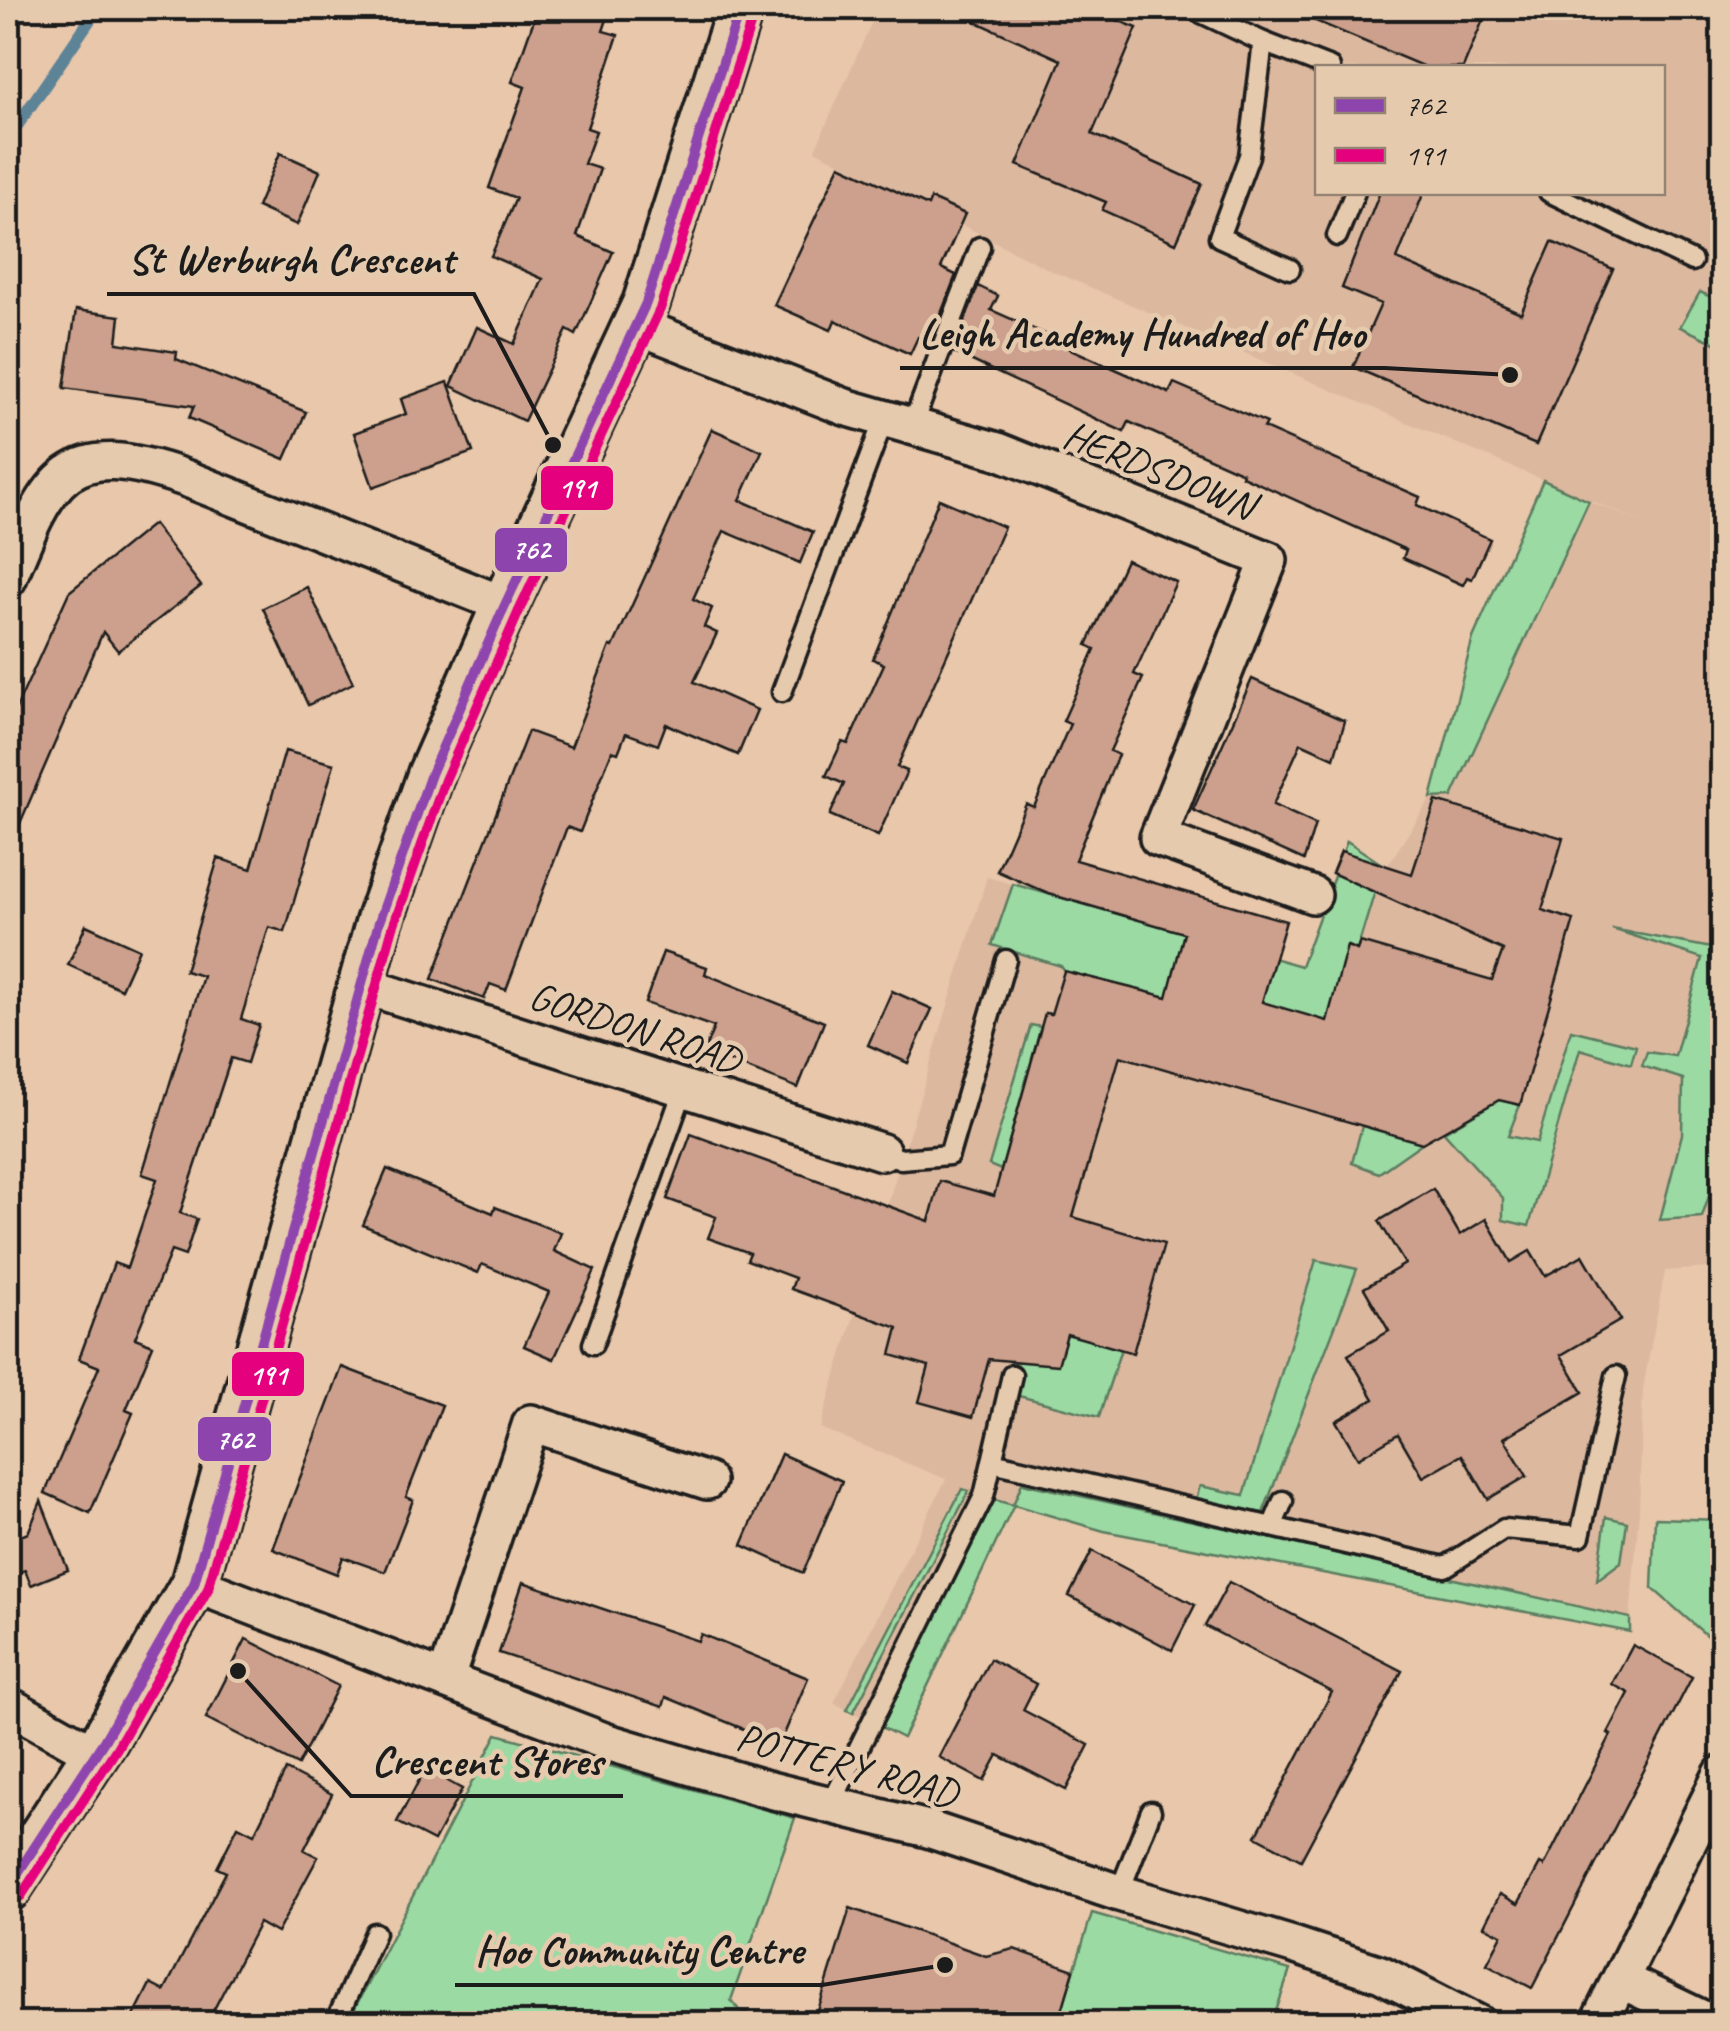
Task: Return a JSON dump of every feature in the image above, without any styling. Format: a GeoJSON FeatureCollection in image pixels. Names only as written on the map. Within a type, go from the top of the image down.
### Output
{"type":"FeatureCollection","features":[{"type":"Feature","properties":{"kind":"street"},"geometry":{"type":"LineString","coordinates":[[8,1888],[96,1754],[194,1584],[362,985],[419,804],[504,605],[636,326],[670,235],[740,8]]}},
{"type":"Feature","properties":{"kind":"street","name":"HERDSDOWN"},"geometry":{"type":"LineString","coordinates":[[636,326],[793,389],[998,451],[1269,560],[1158,838],[1313,895]]}},
{"type":"Feature","properties":{"kind":"street"},"geometry":{"type":"LineString","coordinates":[[8,579],[38,510],[54,486],[92,461],[112,458],[144,463],[185,478],[504,605]]}},
{"type":"Feature","properties":{"kind":"street","name":"GORDON ROAD"},"geometry":{"type":"LineString","coordinates":[[362,985],[882,1152]]}},
{"type":"Feature","properties":{"kind":"street"},"geometry":{"type":"LineString","coordinates":[[446,1678],[531,1423],[707,1482]]}},
{"type":"Feature","properties":{"kind":"street","name":"POTTERY ROAD"},"geometry":{"type":"LineString","coordinates":[[194,1584],[607,1742],[770,1790],[928,1829],[1381,1974],[1479,2024]]}},
{"type":"Feature","properties":{"kind":"street"},"geometry":{"type":"LineString","coordinates":[[8,1705],[96,1754]]}},
{"type":"Feature","properties":{"kind":"street"},"geometry":{"type":"LineString","coordinates":[[1598,2024],[1722,1774]]}},
{"type":"Feature","properties":{"kind":"street"},"geometry":{"type":"LineString","coordinates":[[1621,1980],[1714,2024]]}},
{"type":"Feature","properties":{"kind":"lane"},"geometry":{"type":"LineString","coordinates":[[1191,8],[1322,65]]}},
{"type":"Feature","properties":{"kind":"lane"},"geometry":{"type":"LineString","coordinates":[[1263,42],[1249,156],[1220,237],[1290,269]]}},
{"type":"Feature","properties":{"kind":"lane"},"geometry":{"type":"LineString","coordinates":[[1338,236],[1354,195]]}},
{"type":"Feature","properties":{"kind":"lane"},"geometry":{"type":"LineString","coordinates":[[1555,195],[1692,261]]}},
{"type":"Feature","properties":{"kind":"lane"},"geometry":{"type":"LineString","coordinates":[[782,692],[898,423],[980,247]]}},
{"type":"Feature","properties":{"kind":"lane"},"geometry":{"type":"LineString","coordinates":[[882,1152],[902,1159],[949,1155],[1006,960]]}},
{"type":"Feature","properties":{"kind":"lane"},"geometry":{"type":"LineString","coordinates":[[593,1344],[684,1088]]}},
{"type":"Feature","properties":{"kind":"lane"},"geometry":{"type":"LineString","coordinates":[[831,1804],[984,1496],[1012,1375]]}},
{"type":"Feature","properties":{"kind":"lane"},"geometry":{"type":"LineString","coordinates":[[992,1462],[1445,1567],[1504,1529],[1580,1536],[1616,1376]]}},
{"type":"Feature","properties":{"kind":"lane"},"geometry":{"type":"LineString","coordinates":[[1272,1526],[1282,1502]]}},
{"type":"Feature","properties":{"kind":"lane"},"geometry":{"type":"LineString","coordinates":[[1119,1893],[1151,1811]]}},
{"type":"Feature","properties":{"kind":"lane"},"geometry":{"type":"LineString","coordinates":[[335,2024],[375,1933]]}},
{"type":"Feature","properties":{"kind":"shaded area"},"geometry":{"type":"Polygon","coordinates":[[[878,8],[1722,8],[1722,1267],[1665,1271],[1643,1388],[1630,1618],[1022,1483],[981,1578],[903,1738],[834,1703],[946,1479],[820,1428],[987,877],[1320,971],[1431,798],[1452,797],[1589,501],[1646,524],[1052,271],[815,150],[878,8]]]}},
{"type":"Feature","properties":{"kind":"green space"},"geometry":{"type":"Polygon","coordinates":[[[1700,292],[1722,302],[1722,346],[1680,327],[1700,292]]]}},
{"type":"Feature","properties":{"kind":"green space"},"geometry":{"type":"Polygon","coordinates":[[[1543,480],[1589,501],[1452,797],[1431,798],[1473,638],[1543,480]]]}},
{"type":"Feature","properties":{"kind":"green space"},"geometry":{"type":"Polygon","coordinates":[[[1347,841],[1383,865],[1357,950],[1348,946],[1349,1028],[1167,997],[1064,971],[1061,966],[992,945],[1013,884],[1301,966],[1347,841]]]}},
{"type":"Feature","properties":{"kind":"green space"},"geometry":{"type":"Polygon","coordinates":[[[1612,929],[1722,950],[1722,1158],[1702,1217],[1660,1220],[1682,1134],[1683,1079],[1642,1066],[1647,1052],[1675,1056],[1702,958],[1612,929]]]}},
{"type":"Feature","properties":{"kind":"green space"},"geometry":{"type":"Polygon","coordinates":[[[1031,1025],[1041,1027],[1001,1170],[989,1165],[1031,1025]]]}},
{"type":"Feature","properties":{"kind":"green space"},"geometry":{"type":"Polygon","coordinates":[[[1571,1030],[1636,1046],[1631,1064],[1580,1049],[1529,1226],[1503,1220],[1503,1198],[1444,1132],[1499,1100],[1520,1105],[1508,1136],[1537,1142],[1571,1030]]]}},
{"type":"Feature","properties":{"kind":"green space"},"geometry":{"type":"Polygon","coordinates":[[[1362,1126],[1422,1143],[1379,1173],[1352,1163],[1362,1126]]]}},
{"type":"Feature","properties":{"kind":"green space"},"geometry":{"type":"Polygon","coordinates":[[[1316,1260],[1357,1269],[1263,1513],[1195,1503],[1200,1486],[1244,1495],[1316,1260]]]}},
{"type":"Feature","properties":{"kind":"green space"},"geometry":{"type":"Polygon","coordinates":[[[1067,1334],[1121,1349],[1099,1417],[1015,1395],[1018,1366],[1010,1364],[1012,1361],[1058,1364],[1067,1334]]]}},
{"type":"Feature","properties":{"kind":"green space"},"geometry":{"type":"Polygon","coordinates":[[[1022,1483],[1630,1618],[1630,1632],[1104,1531],[1014,1505],[903,1738],[875,1724],[995,1500],[1013,1505],[1022,1483]]]}},
{"type":"Feature","properties":{"kind":"green space"},"geometry":{"type":"Polygon","coordinates":[[[962,1489],[969,1491],[853,1713],[847,1710],[962,1489]]]}},
{"type":"Feature","properties":{"kind":"green space"},"geometry":{"type":"Polygon","coordinates":[[[1606,1517],[1627,1522],[1621,1562],[1597,1580],[1606,1517]]]}},
{"type":"Feature","properties":{"kind":"green space"},"geometry":{"type":"Polygon","coordinates":[[[1655,1518],[1722,1520],[1722,1649],[1652,1588],[1655,1518]]]}},
{"type":"Feature","properties":{"kind":"green space"},"geometry":{"type":"Polygon","coordinates":[[[497,1734],[795,1818],[731,2000],[740,2011],[781,2023],[347,2023],[497,1734]]]}},
{"type":"Feature","properties":{"kind":"green space"},"geometry":{"type":"Polygon","coordinates":[[[1092,1913],[1290,1970],[1272,2023],[1058,2023],[1092,1913]]]}},
{"type":"Feature","properties":{"kind":"building"},"geometry":{"type":"Polygon","coordinates":[[[538,8],[611,8],[603,31],[618,35],[587,128],[596,131],[584,164],[600,169],[577,236],[613,252],[576,335],[567,330],[524,421],[451,386],[477,327],[514,344],[543,279],[491,256],[516,198],[489,188],[525,87],[512,82],[538,8]]]}},
{"type":"Feature","properties":{"kind":"building"},"geometry":{"type":"Polygon","coordinates":[[[946,8],[1087,8],[1137,28],[1092,134],[1202,184],[1176,243],[1102,210],[1106,202],[1017,165],[1061,60],[946,8]]]}},
{"type":"Feature","properties":{"kind":"building"},"geometry":{"type":"Polygon","coordinates":[[[1285,8],[1488,8],[1464,65],[1420,65],[1285,8]]]}},
{"type":"Feature","properties":{"kind":"building"},"geometry":{"type":"Polygon","coordinates":[[[280,153],[320,171],[297,225],[257,207],[280,153]]]}},
{"type":"Feature","properties":{"kind":"building"},"geometry":{"type":"Polygon","coordinates":[[[840,165],[928,206],[931,199],[965,214],[941,268],[956,275],[930,342],[918,337],[910,354],[835,320],[831,330],[774,305],[840,165]]]}},
{"type":"Feature","properties":{"kind":"building"},"geometry":{"type":"Polygon","coordinates":[[[1379,195],[1423,195],[1397,259],[1521,313],[1552,242],[1613,269],[1536,445],[1353,367],[1381,304],[1342,288],[1379,195]]]}},
{"type":"Feature","properties":{"kind":"building"},"geometry":{"type":"Polygon","coordinates":[[[978,286],[998,296],[991,310],[1056,339],[1055,342],[1169,393],[1174,383],[1420,497],[1417,505],[1490,539],[1472,579],[1467,577],[1463,585],[1403,558],[1406,550],[1242,476],[1243,473],[1129,422],[1124,432],[953,352],[978,286]]]}},
{"type":"Feature","properties":{"kind":"building"},"geometry":{"type":"Polygon","coordinates":[[[76,310],[120,316],[117,343],[177,352],[176,359],[306,412],[285,459],[189,418],[194,406],[64,388],[76,310]]]}},
{"type":"Feature","properties":{"kind":"building"},"geometry":{"type":"Polygon","coordinates":[[[448,382],[473,452],[373,487],[354,433],[406,414],[401,399],[448,382]]]}},
{"type":"Feature","properties":{"kind":"building"},"geometry":{"type":"Polygon","coordinates":[[[712,429],[762,451],[740,500],[813,532],[800,563],[724,531],[693,599],[712,608],[704,627],[717,633],[694,682],[757,710],[738,755],[666,724],[658,745],[626,733],[618,753],[612,751],[580,832],[567,827],[506,990],[490,984],[484,999],[432,979],[528,731],[571,747],[610,646],[613,647],[712,429]]]}},
{"type":"Feature","properties":{"kind":"building"},"geometry":{"type":"Polygon","coordinates":[[[939,499],[1004,527],[897,767],[907,771],[878,836],[830,815],[844,784],[826,776],[842,742],[848,744],[884,664],[873,659],[939,499]]]}},
{"type":"Feature","properties":{"kind":"building"},"geometry":{"type":"Polygon","coordinates":[[[153,524],[201,586],[118,651],[103,632],[8,851],[8,726],[69,592],[153,524]]]}},
{"type":"Feature","properties":{"kind":"building"},"geometry":{"type":"Polygon","coordinates":[[[1126,560],[1176,582],[1134,674],[1143,678],[1110,751],[1118,755],[1075,860],[1286,921],[1262,1002],[1327,1021],[1347,946],[1357,950],[1360,942],[1492,980],[1503,950],[1332,873],[1341,851],[1412,874],[1436,801],[1563,838],[1542,910],[1574,920],[1520,1105],[1499,1100],[1422,1143],[1120,1056],[1073,1217],[1164,1244],[1133,1353],[1067,1334],[1058,1365],[989,1359],[973,1417],[919,1402],[929,1366],[891,1355],[898,1328],[791,1289],[795,1278],[747,1260],[750,1253],[708,1238],[716,1217],[667,1199],[691,1134],[929,1221],[940,1181],[994,1196],[1045,1013],[1051,1014],[1064,971],[1167,997],[1184,933],[1049,894],[997,871],[1026,804],[1034,807],[1070,724],[1063,721],[1095,649],[1087,645],[1126,560]]]}},
{"type":"Feature","properties":{"kind":"building"},"geometry":{"type":"Polygon","coordinates":[[[307,587],[353,683],[308,705],[263,608],[307,587]]]}},
{"type":"Feature","properties":{"kind":"building"},"geometry":{"type":"Polygon","coordinates":[[[1252,679],[1345,721],[1334,758],[1301,743],[1273,805],[1315,824],[1304,860],[1193,810],[1252,679]]]}},
{"type":"Feature","properties":{"kind":"building"},"geometry":{"type":"Polygon","coordinates":[[[285,751],[334,764],[285,932],[269,927],[241,1019],[259,1025],[247,1063],[231,1058],[180,1213],[197,1219],[185,1256],[171,1251],[135,1338],[153,1345],[126,1410],[133,1413],[90,1513],[45,1493],[99,1367],[79,1359],[114,1263],[127,1268],[157,1179],[142,1174],[203,976],[185,971],[218,858],[251,869],[285,751]]]}},
{"type":"Feature","properties":{"kind":"building"},"geometry":{"type":"Polygon","coordinates":[[[86,925],[139,949],[121,989],[68,965],[86,925]]]}},
{"type":"Feature","properties":{"kind":"building"},"geometry":{"type":"Polygon","coordinates":[[[663,952],[707,967],[705,974],[824,1022],[798,1088],[704,1051],[714,1027],[645,1003],[663,952]]]}},
{"type":"Feature","properties":{"kind":"building"},"geometry":{"type":"Polygon","coordinates":[[[892,991],[932,1009],[908,1063],[868,1045],[892,991]]]}},
{"type":"Feature","properties":{"kind":"building"},"geometry":{"type":"Polygon","coordinates":[[[387,1169],[493,1213],[495,1207],[561,1233],[554,1251],[595,1270],[554,1359],[524,1346],[549,1292],[482,1264],[478,1273],[363,1225],[387,1169]]]}},
{"type":"Feature","properties":{"kind":"building"},"geometry":{"type":"Polygon","coordinates":[[[1433,1189],[1460,1235],[1486,1219],[1511,1262],[1530,1251],[1545,1276],[1583,1255],[1621,1320],[1561,1355],[1583,1392],[1504,1438],[1527,1476],[1488,1499],[1462,1455],[1423,1477],[1398,1434],[1358,1458],[1336,1421],[1374,1399],[1348,1355],[1389,1331],[1364,1288],[1405,1264],[1379,1221],[1433,1189]]]}},
{"type":"Feature","properties":{"kind":"building"},"geometry":{"type":"Polygon","coordinates":[[[342,1367],[442,1405],[406,1497],[413,1500],[385,1572],[343,1557],[337,1574],[273,1549],[342,1367]]]}},
{"type":"Feature","properties":{"kind":"building"},"geometry":{"type":"Polygon","coordinates":[[[781,1454],[842,1481],[803,1573],[742,1545],[781,1454]]]}},
{"type":"Feature","properties":{"kind":"building"},"geometry":{"type":"Polygon","coordinates":[[[41,1501],[68,1570],[31,1585],[25,1570],[8,1576],[8,1541],[28,1533],[41,1501]]]}},
{"type":"Feature","properties":{"kind":"building"},"geometry":{"type":"Polygon","coordinates":[[[1092,1551],[1195,1605],[1172,1650],[1069,1596],[1092,1551]]]}},
{"type":"Feature","properties":{"kind":"building"},"geometry":{"type":"Polygon","coordinates":[[[523,1582],[698,1641],[701,1634],[808,1678],[780,1744],[666,1697],[663,1707],[499,1653],[523,1582]]]}},
{"type":"Feature","properties":{"kind":"building"},"geometry":{"type":"Polygon","coordinates":[[[1229,1582],[1402,1671],[1301,1860],[1256,1836],[1332,1692],[1205,1626],[1229,1582]]]}},
{"type":"Feature","properties":{"kind":"building"},"geometry":{"type":"Polygon","coordinates":[[[246,1639],[338,1686],[298,1765],[206,1718],[246,1639]]]}},
{"type":"Feature","properties":{"kind":"building"},"geometry":{"type":"Polygon","coordinates":[[[1633,1645],[1692,1677],[1532,1988],[1487,1964],[1502,1935],[1484,1926],[1500,1894],[1518,1904],[1540,1864],[1544,1866],[1629,1693],[1612,1684],[1633,1645]]]}},
{"type":"Feature","properties":{"kind":"building"},"geometry":{"type":"Polygon","coordinates":[[[990,1659],[1036,1684],[1023,1710],[1089,1745],[1066,1790],[998,1755],[984,1781],[939,1757],[990,1659]]]}},
{"type":"Feature","properties":{"kind":"building"},"geometry":{"type":"Polygon","coordinates":[[[425,1769],[462,1789],[434,1841],[397,1822],[425,1769]]]}},
{"type":"Feature","properties":{"kind":"building"},"geometry":{"type":"Polygon","coordinates":[[[286,1770],[332,1794],[304,1850],[318,1857],[277,1933],[259,1923],[211,2015],[228,2024],[130,2024],[150,1984],[164,1991],[226,1872],[217,1868],[238,1826],[254,1834],[286,1770]]]}},
{"type":"Feature","properties":{"kind":"building"},"geometry":{"type":"Polygon","coordinates":[[[850,1908],[986,1956],[1014,1949],[1074,1970],[1058,2024],[814,2024],[850,1908]]]}},
{"type":"Feature","properties":{"kind":"waterway"},"geometry":{"type":"LineString","coordinates":[[8,139],[98,8]]}},
{"type":"Feature","properties":{"kind":"transit line","name":"762"},"geometry":{"type":"LineString","coordinates":[[8,1888],[104,1741],[194,1584],[379,922],[431,774],[646,303],[740,8]]}},
{"type":"Feature","properties":{"kind":"transit line","name":"191"},"geometry":{"type":"LineString","coordinates":[[21,1896],[117,1748],[208,1589],[393,927],[445,780],[660,309],[754,13]]}},
{"type":"Feature","properties":{"kind":"place","name":"Leigh Academy Hundred of Hoo"},"geometry":{"type":"Point","coordinates":[1510,375]}},
{"type":"Feature","properties":{"kind":"place","name":"St Werburgh Crescent"},"geometry":{"type":"Point","coordinates":[553,445]}},
{"type":"Feature","properties":{"kind":"place","name":"Crescent Stores"},"geometry":{"type":"Point","coordinates":[238,1671]}},
{"type":"Feature","properties":{"kind":"place","name":"Hoo Community Centre"},"geometry":{"type":"Point","coordinates":[945,1965]}}]}
